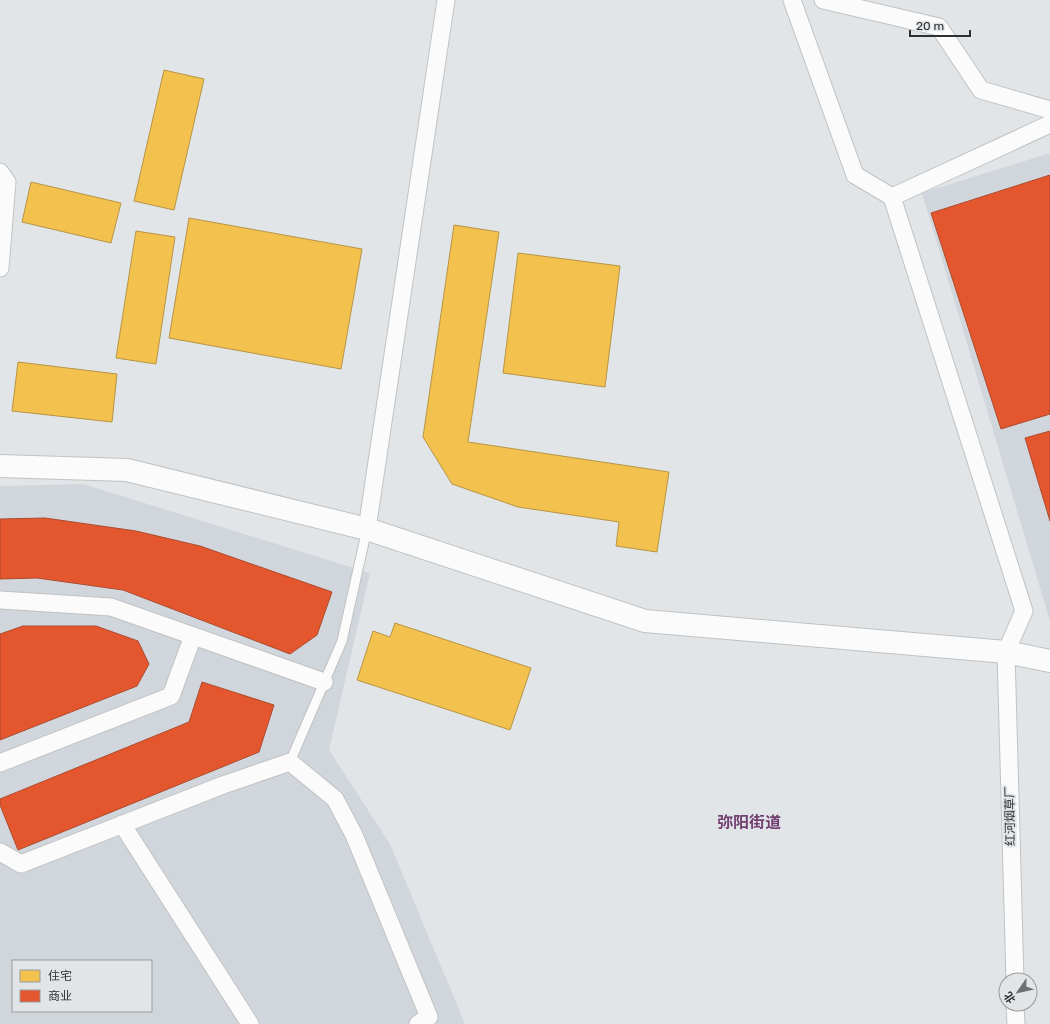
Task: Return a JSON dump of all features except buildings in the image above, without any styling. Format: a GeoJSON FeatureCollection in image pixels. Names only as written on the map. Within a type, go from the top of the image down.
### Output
{"type":"FeatureCollection","features":[{"type":"Feature","properties":{"kind":"street"},"geometry":{"type":"LineString","coordinates":[[368,529],[446,0]]}},
{"type":"Feature","properties":{"kind":"street"},"geometry":{"type":"LineString","coordinates":[[792,0],[855,175],[892,197],[1024,611],[1006,652]]}},
{"type":"Feature","properties":{"kind":"street"},"geometry":{"type":"LineString","coordinates":[[824,0],[940,27],[981,90],[1050,110]]}},
{"type":"Feature","properties":{"kind":"street"},"geometry":{"type":"LineString","coordinates":[[892,197],[1050,124]]}},
{"type":"Feature","properties":{"kind":"street"},"geometry":{"type":"LineString","coordinates":[[0,172],[8,182],[0,268]]}},
{"type":"Feature","properties":{"kind":"street"},"geometry":{"type":"LineString","coordinates":[[0,466],[127,470],[368,529],[645,621],[1006,652],[1050,661]]}},
{"type":"Feature","properties":{"kind":"street"},"geometry":{"type":"LineString","coordinates":[[0,600],[111,607],[324,682]]}},
{"type":"Feature","properties":{"kind":"street"},"geometry":{"type":"LineString","coordinates":[[0,763],[171,696],[193,636]]}},
{"type":"Feature","properties":{"kind":"street","name":"红河烟草厂"},"geometry":{"type":"LineString","coordinates":[[1006,652],[1015,972]]}},
{"type":"Feature","properties":{"kind":"street"},"geometry":{"type":"LineString","coordinates":[[0,852],[21,864],[223,785],[290,762],[335,799],[354,835],[429,1017],[418,1024]]}},
{"type":"Feature","properties":{"kind":"street"},"geometry":{"type":"LineString","coordinates":[[122,824],[250,1024]]}},
{"type":"Feature","properties":{"kind":"street"},"geometry":{"type":"LineString","coordinates":[[1015,1012],[1016,1024]]}},
{"type":"Feature","properties":{"kind":"lane"},"geometry":{"type":"LineString","coordinates":[[290,762],[342,641],[368,529]]}},
{"type":"Feature","properties":{"kind":"shaded area"},"geometry":{"type":"Polygon","coordinates":[[[1050,153],[1050,621],[922,193],[1050,153]]]}},
{"type":"Feature","properties":{"kind":"shaded area"},"geometry":{"type":"Polygon","coordinates":[[[83,484],[370,573],[329,750],[390,844],[465,1024],[0,1024],[0,486],[83,484]]]}},
{"type":"Feature","properties":{"kind":"district","name":"弥阳街道"},"geometry":{"type":"Point","coordinates":[749,822]}}]}
